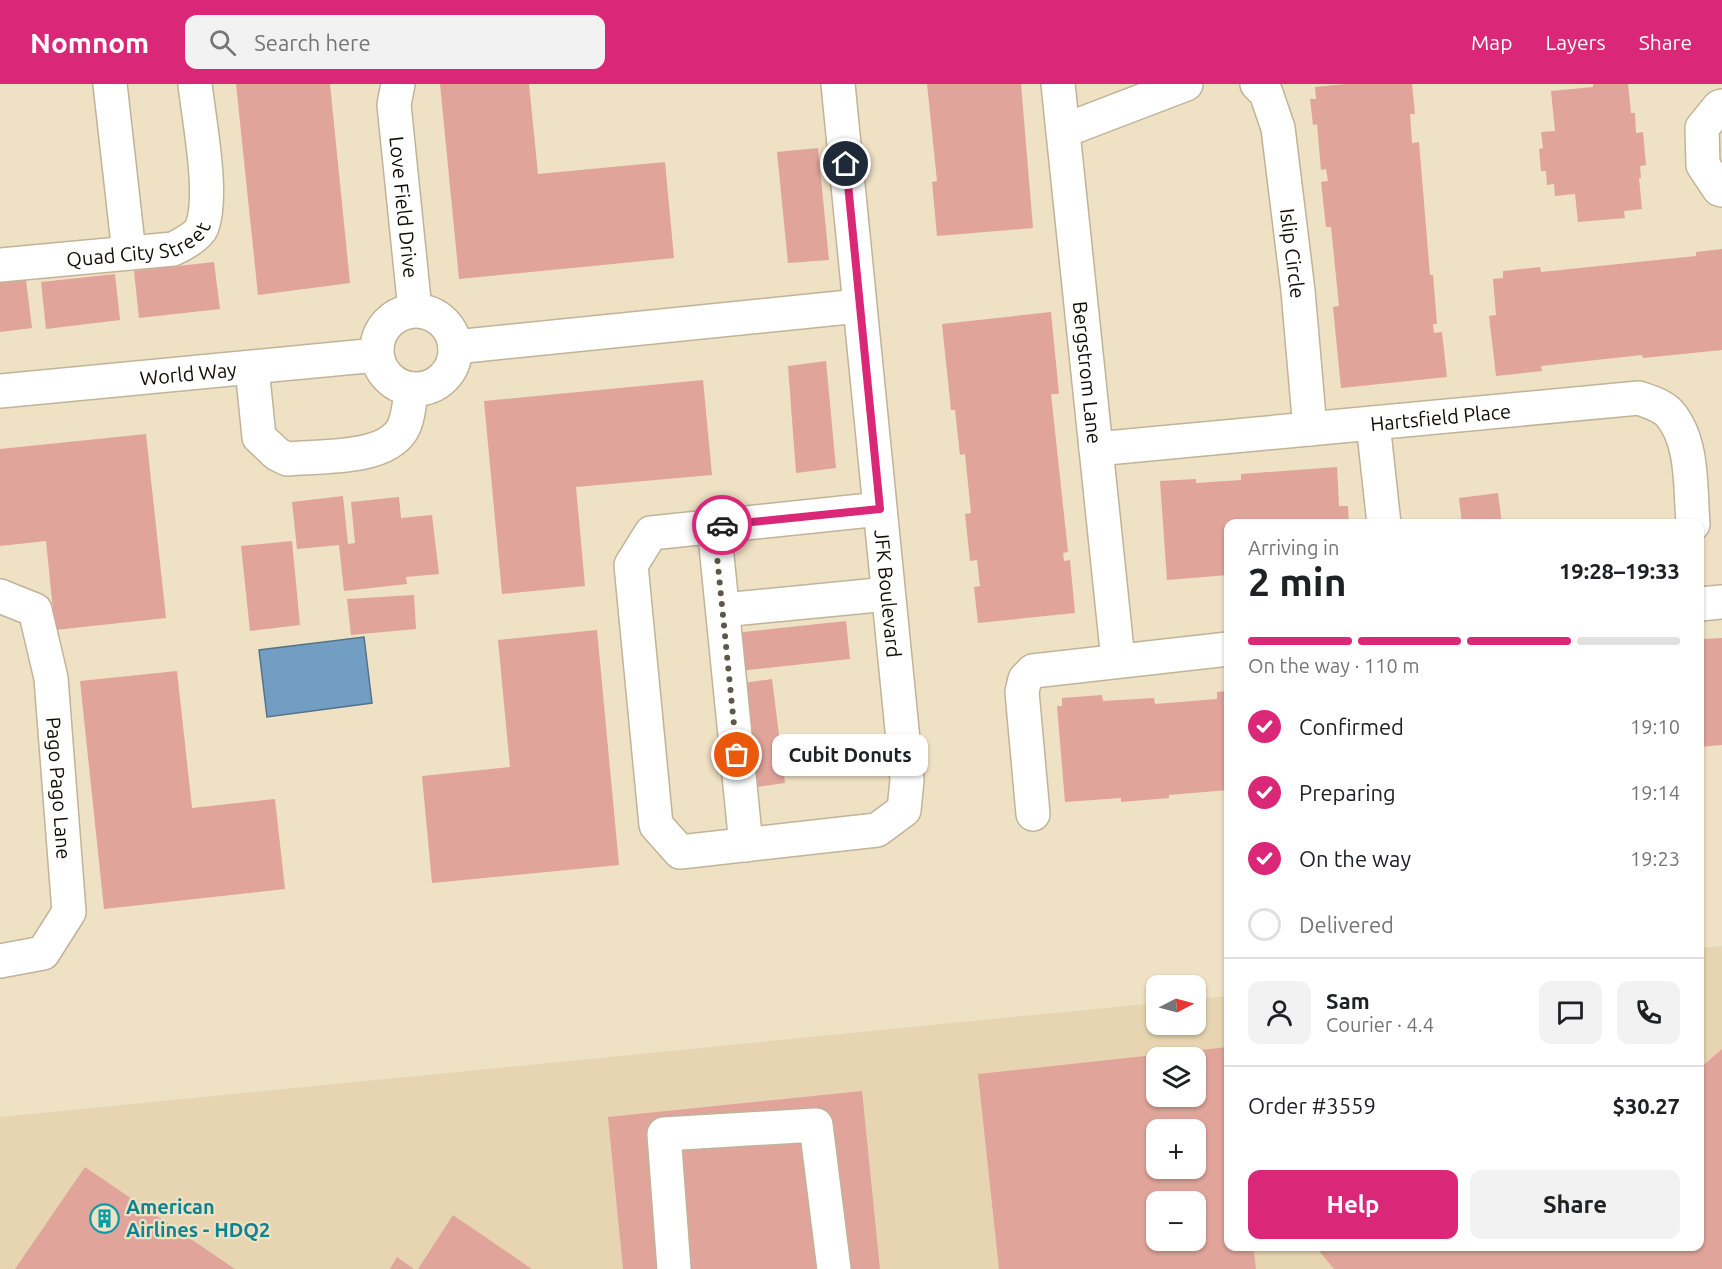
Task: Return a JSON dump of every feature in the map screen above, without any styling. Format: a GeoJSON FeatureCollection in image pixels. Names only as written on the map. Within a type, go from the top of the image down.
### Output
{"type":"FeatureCollection","features":[{"type":"Feature","properties":{"kind":"lane"},"geometry":{"type":"LineString","coordinates":[[110,84],[129,253]]}},
{"type":"Feature","properties":{"kind":"lane","name":"Quad City Street"},"geometry":{"type":"LineString","coordinates":[[0,265],[173,249],[201,229],[208,194],[195,84]]}},
{"type":"Feature","properties":{"kind":"lane","name":"JFK Boulevard"},"geometry":{"type":"LineString","coordinates":[[746,845],[877,830],[904,810],[907,780],[838,84]]}},
{"type":"Feature","properties":{"kind":"lane","name":"Bergstrom Lane"},"geometry":{"type":"LineString","coordinates":[[1058,84],[1118,660]]}},
{"type":"Feature","properties":{"kind":"lane"},"geometry":{"type":"LineString","coordinates":[[1063,131],[1186,84]]}},
{"type":"Feature","properties":{"kind":"lane","name":"Islip Circle"},"geometry":{"type":"LineString","coordinates":[[1257,84],[1266,93],[1278,128],[1298,291],[1310,429]]}},
{"type":"Feature","properties":{"kind":"lane","name":"Love Field Drive"},"geometry":{"type":"LineString","coordinates":[[390,91],[416,310]]}},
{"type":"Feature","properties":{"kind":"lane"},"geometry":{"type":"LineString","coordinates":[[1722,106],[1719,106],[1702,129],[1703,165],[1722,190]]}},
{"type":"Feature","properties":{"kind":"lane"},"geometry":{"type":"LineString","coordinates":[[455,347],[859,306]]}},
{"type":"Feature","properties":{"kind":"lane"},"geometry":{"type":"LineString","coordinates":[[416,310],[435,315],[449,328],[455,347],[453,364],[443,378],[429,387],[412,388],[395,383],[383,371],[377,355],[380,333],[394,316],[416,310]]}},
{"type":"Feature","properties":{"kind":"lane","name":"World Way"},"geometry":{"type":"LineString","coordinates":[[0,392],[377,355]]}},
{"type":"Feature","properties":{"kind":"lane"},"geometry":{"type":"LineString","coordinates":[[252,368],[259,437],[276,454],[287,459],[370,452],[393,442],[404,428],[412,388]]}},
{"type":"Feature","properties":{"kind":"lane","name":"Hartsfield Place"},"geometry":{"type":"LineString","coordinates":[[1096,449],[1639,398],[1656,404],[1669,413],[1680,431],[1688,457],[1693,519]]}},
{"type":"Feature","properties":{"kind":"lane"},"geometry":{"type":"LineString","coordinates":[[1373,423],[1383,519]]}},
{"type":"Feature","properties":{"kind":"lane"},"geometry":{"type":"LineString","coordinates":[[714,526],[746,845],[680,852],[656,825],[631,565],[651,533],[714,526],[880,509]]}},
{"type":"Feature","properties":{"kind":"lane"},"geometry":{"type":"LineString","coordinates":[[723,610],[888,594]]}},
{"type":"Feature","properties":{"kind":"lane","name":"Pago Pago Lane"},"geometry":{"type":"LineString","coordinates":[[0,596],[35,610],[51,678],[69,912],[43,953],[0,961]]}},
{"type":"Feature","properties":{"kind":"lane"},"geometry":{"type":"LineString","coordinates":[[1704,604],[1722,602]]}},
{"type":"Feature","properties":{"kind":"lane"},"geometry":{"type":"LineString","coordinates":[[1033,814],[1022,692],[1025,679],[1034,670],[1224,649]]}},
{"type":"Feature","properties":{"kind":"lane"},"geometry":{"type":"LineString","coordinates":[[674,1269],[664,1134],[816,1125],[834,1269]]}},
{"type":"Feature","properties":{"kind":"shaded area"},"geometry":{"type":"Polygon","coordinates":[[[1722,946],[1722,1269],[0,1269],[0,1117],[1146,1004],[1146,1035],[1206,1035],[1206,998],[1224,996],[1224,1251],[1704,1251],[1704,948],[1722,946]]]}},
{"type":"Feature","properties":{"kind":"water"},"geometry":{"type":"Polygon","coordinates":[[[364,637],[372,703],[267,717],[259,650],[364,637]]]}},
{"type":"Feature","properties":{"kind":"building"},"geometry":{"type":"Polygon","coordinates":[[[236,84],[330,84],[350,283],[258,295],[236,84]]]}},
{"type":"Feature","properties":{"kind":"building"},"geometry":{"type":"Polygon","coordinates":[[[440,84],[529,84],[538,174],[665,162],[674,258],[459,279],[440,84]]]}},
{"type":"Feature","properties":{"kind":"building"},"geometry":{"type":"Polygon","coordinates":[[[927,84],[1021,84],[1033,228],[937,236],[932,182],[937,181],[927,84]]]}},
{"type":"Feature","properties":{"kind":"building"},"geometry":{"type":"Polygon","coordinates":[[[1345,84],[1412,84],[1415,114],[1410,114],[1412,143],[1419,142],[1430,275],[1433,275],[1437,324],[1433,324],[1434,333],[1442,332],[1447,377],[1341,388],[1333,307],[1339,306],[1331,227],[1326,227],[1321,182],[1328,181],[1326,169],[1321,170],[1317,124],[1313,125],[1310,99],[1316,99],[1315,87],[1345,84]]]}},
{"type":"Feature","properties":{"kind":"building"},"geometry":{"type":"Polygon","coordinates":[[[1593,84],[1628,84],[1631,113],[1635,113],[1636,133],[1643,132],[1646,165],[1640,166],[1642,209],[1624,211],[1625,218],[1578,222],[1575,194],[1555,196],[1554,184],[1547,185],[1546,171],[1541,171],[1539,149],[1543,148],[1541,132],[1555,131],[1551,91],[1593,87],[1593,84]]]}},
{"type":"Feature","properties":{"kind":"building"},"geometry":{"type":"Polygon","coordinates":[[[818,148],[829,260],[788,263],[777,152],[818,148]]]}},
{"type":"Feature","properties":{"kind":"building"},"geometry":{"type":"Polygon","coordinates":[[[1722,249],[1722,350],[1643,358],[1642,355],[1541,366],[1542,371],[1496,376],[1489,316],[1496,315],[1493,279],[1503,278],[1503,271],[1540,267],[1541,272],[1696,256],[1696,252],[1722,249]]]}},
{"type":"Feature","properties":{"kind":"building"},"geometry":{"type":"Polygon","coordinates":[[[214,262],[220,309],[139,318],[134,271],[214,262]]]}},
{"type":"Feature","properties":{"kind":"building"},"geometry":{"type":"Polygon","coordinates":[[[115,274],[120,320],[46,329],[41,282],[115,274]]]}},
{"type":"Feature","properties":{"kind":"building"},"geometry":{"type":"Polygon","coordinates":[[[26,280],[32,328],[0,332],[0,283],[26,280]]]}},
{"type":"Feature","properties":{"kind":"building"},"geometry":{"type":"Polygon","coordinates":[[[1051,312],[1059,394],[1051,394],[1068,552],[1063,553],[1064,561],[1070,560],[1075,613],[978,623],[974,587],[980,586],[977,560],[970,561],[965,514],[971,513],[965,454],[960,455],[955,410],[951,410],[942,324],[1051,312]]]}},
{"type":"Feature","properties":{"kind":"building"},"geometry":{"type":"Polygon","coordinates":[[[826,361],[836,468],[796,473],[788,366],[826,361]]]}},
{"type":"Feature","properties":{"kind":"building"},"geometry":{"type":"Polygon","coordinates":[[[703,380],[712,475],[576,487],[585,586],[502,594],[484,401],[703,380]]]}},
{"type":"Feature","properties":{"kind":"building"},"geometry":{"type":"Polygon","coordinates":[[[146,434],[166,618],[55,630],[46,541],[0,546],[0,449],[146,434]]]}},
{"type":"Feature","properties":{"kind":"building"},"geometry":{"type":"Polygon","coordinates":[[[1337,467],[1339,506],[1348,506],[1349,519],[1224,519],[1224,575],[1167,580],[1160,481],[1196,479],[1196,483],[1241,480],[1241,474],[1337,467]]]}},
{"type":"Feature","properties":{"kind":"building"},"geometry":{"type":"Polygon","coordinates":[[[1498,493],[1501,519],[1461,519],[1459,498],[1498,493]]]}},
{"type":"Feature","properties":{"kind":"building"},"geometry":{"type":"Polygon","coordinates":[[[343,496],[348,544],[355,543],[351,502],[399,497],[401,518],[432,515],[439,574],[406,577],[407,584],[344,591],[339,545],[297,549],[292,502],[343,496]]]}},
{"type":"Feature","properties":{"kind":"building"},"geometry":{"type":"Polygon","coordinates":[[[292,541],[300,625],[250,631],[241,546],[292,541]]]}},
{"type":"Feature","properties":{"kind":"building"},"geometry":{"type":"Polygon","coordinates":[[[414,595],[416,629],[351,635],[347,599],[414,595]]]}},
{"type":"Feature","properties":{"kind":"building"},"geometry":{"type":"Polygon","coordinates":[[[846,621],[850,659],[739,671],[735,633],[846,621]]]}},
{"type":"Feature","properties":{"kind":"building"},"geometry":{"type":"Polygon","coordinates":[[[597,630],[619,865],[432,883],[422,776],[510,767],[498,640],[597,630]]]}},
{"type":"Feature","properties":{"kind":"building"},"geometry":{"type":"Polygon","coordinates":[[[1722,638],[1722,745],[1704,747],[1704,639],[1722,638]]]}},
{"type":"Feature","properties":{"kind":"building"},"geometry":{"type":"Polygon","coordinates":[[[177,671],[192,808],[275,799],[285,889],[104,909],[80,681],[177,671]]]}},
{"type":"Feature","properties":{"kind":"building"},"geometry":{"type":"Polygon","coordinates":[[[772,679],[785,783],[749,788],[736,684],[772,679]]]}},
{"type":"Feature","properties":{"kind":"building"},"geometry":{"type":"Polygon","coordinates":[[[1224,691],[1224,790],[1121,802],[1121,798],[1065,802],[1057,706],[1062,706],[1062,698],[1102,695],[1103,701],[1154,698],[1155,704],[1217,699],[1217,692],[1224,691]]]}},
{"type":"Feature","properties":{"kind":"building"},"geometry":{"type":"Polygon","coordinates":[[[1224,1047],[1224,1251],[1254,1251],[1256,1269],[999,1269],[978,1074],[1146,1056],[1146,1107],[1206,1107],[1206,1049],[1224,1047]]]}},
{"type":"Feature","properties":{"kind":"building"},"geometry":{"type":"Polygon","coordinates":[[[1722,1049],[1722,1269],[1334,1269],[1319,1251],[1704,1251],[1704,1065],[1722,1049]]]}},
{"type":"Feature","properties":{"kind":"building"},"geometry":{"type":"Polygon","coordinates":[[[862,1091],[880,1269],[623,1269],[608,1117],[862,1091]]]}},
{"type":"Feature","properties":{"kind":"building","name":"American Airlines - HDQ2"},"geometry":{"type":"Polygon","coordinates":[[[85,1167],[235,1269],[15,1269],[85,1167]]]}},
{"type":"Feature","properties":{"kind":"building"},"geometry":{"type":"Polygon","coordinates":[[[453,1215],[532,1269],[418,1269],[453,1215]]]}},
{"type":"Feature","properties":{"kind":"building"},"geometry":{"type":"Polygon","coordinates":[[[397,1257],[414,1269],[390,1269],[397,1257]]]}},
{"type":"Feature","properties":{"kind":"way so far"},"geometry":{"type":"LineString","coordinates":[[722,525],[714,526],[737,755]]}},
{"type":"Feature","properties":{"kind":"place","name":"Cubit Donuts"},"geometry":{"type":"Point","coordinates":[737,755]}},
{"type":"Feature","properties":{"kind":"place","name":"American Airlines - HDQ2"},"geometry":{"type":"Point","coordinates":[105,1218]}},
{"type":"Feature","properties":{"kind":"route"},"geometry":{"type":"LineString","coordinates":[[722,525],[880,509],[846,164]]}}]}
